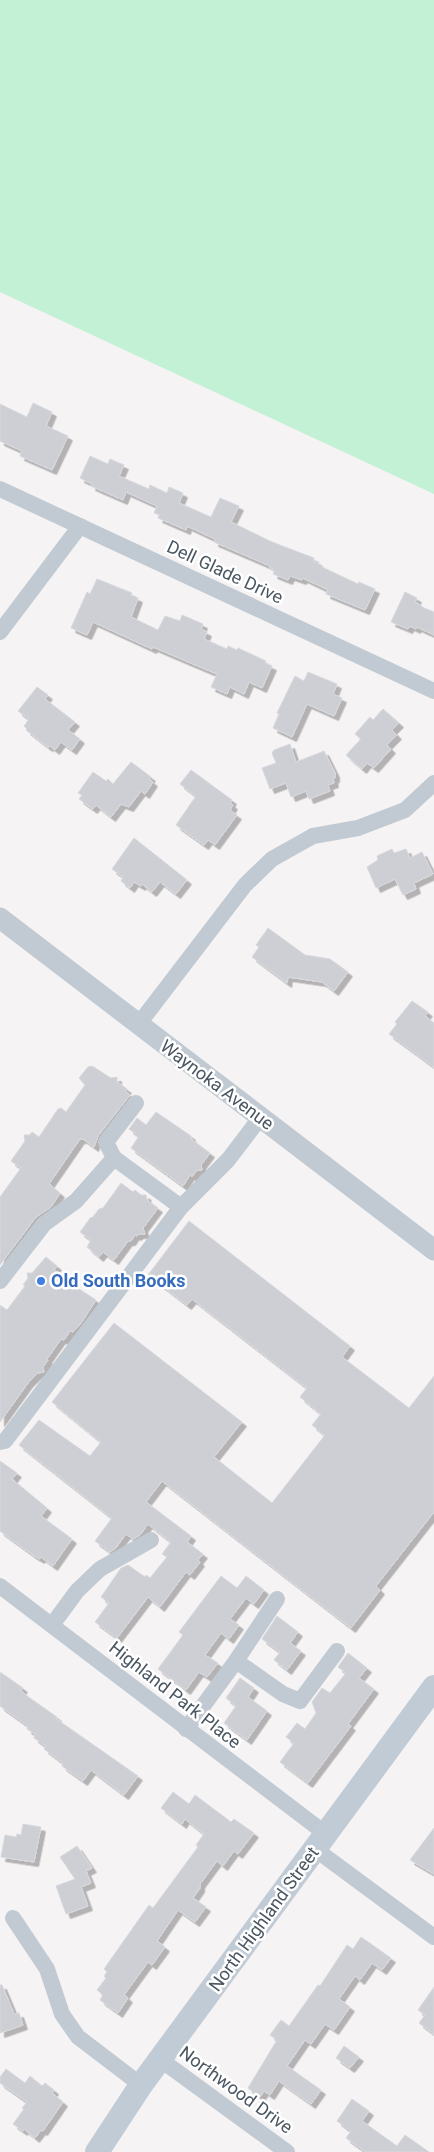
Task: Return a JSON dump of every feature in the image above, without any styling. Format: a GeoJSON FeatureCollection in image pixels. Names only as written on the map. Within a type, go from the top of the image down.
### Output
{"type":"FeatureCollection","features":[{"type":"Feature","properties":{"kind":"main road","name":"North Highland Street"},"geometry":{"type":"LineString","coordinates":[[97,2152],[141,2085],[434,1688]]}},
{"type":"Feature","properties":{"kind":"street","name":"Dell Glade Drive"},"geometry":{"type":"LineString","coordinates":[[0,489],[434,691]]}},
{"type":"Feature","properties":{"kind":"street"},"geometry":{"type":"LineString","coordinates":[[0,632],[80,526]]}},
{"type":"Feature","properties":{"kind":"street"},"geometry":{"type":"LineString","coordinates":[[138,1025],[245,885],[272,859],[313,836],[358,828],[405,810],[434,783]]}},
{"type":"Feature","properties":{"kind":"street","name":"Waynoka Avenue"},"geometry":{"type":"LineString","coordinates":[[0,918],[434,1250]]}},
{"type":"Feature","properties":{"kind":"street"},"geometry":{"type":"LineString","coordinates":[[136,1102],[106,1142],[114,1158],[181,1207]]}},
{"type":"Feature","properties":{"kind":"street"},"geometry":{"type":"LineString","coordinates":[[2,1441],[181,1207],[223,1166],[260,1118]]}},
{"type":"Feature","properties":{"kind":"street"},"geometry":{"type":"LineString","coordinates":[[0,1281],[44,1224],[76,1201],[114,1158]]}},
{"type":"Feature","properties":{"kind":"street"},"geometry":{"type":"LineString","coordinates":[[52,1625],[77,1591],[100,1569],[151,1540]]}},
{"type":"Feature","properties":{"kind":"street","name":"Highland Park Place"},"geometry":{"type":"LineString","coordinates":[[0,1586],[186,1729],[434,1937]]}},
{"type":"Feature","properties":{"kind":"street"},"geometry":{"type":"LineString","coordinates":[[186,1729],[236,1661],[277,1599]]}},
{"type":"Feature","properties":{"kind":"street"},"geometry":{"type":"LineString","coordinates":[[236,1661],[282,1694],[300,1701],[337,1651]]}},
{"type":"Feature","properties":{"kind":"street"},"geometry":{"type":"LineString","coordinates":[[13,1918],[48,1969],[62,2014],[78,2037],[141,2085]]}},
{"type":"Feature","properties":{"kind":"street","name":"Northwood Drive"},"geometry":{"type":"LineString","coordinates":[[161,2060],[287,2152]]}},
{"type":"Feature","properties":{"kind":"green space"},"geometry":{"type":"Polygon","coordinates":[[[0,0],[434,0],[434,494],[0,292],[0,0]]]}},
{"type":"Feature","properties":{"kind":"building"},"geometry":{"type":"Polygon","coordinates":[[[33,403],[52,412],[46,426],[68,436],[52,470],[20,456],[22,451],[0,441],[0,404],[27,417],[33,403]]]}},
{"type":"Feature","properties":{"kind":"building"},"geometry":{"type":"Polygon","coordinates":[[[90,456],[108,464],[110,459],[124,465],[119,476],[149,489],[150,485],[167,493],[169,487],[183,493],[179,503],[211,517],[220,498],[239,506],[231,522],[272,542],[314,558],[313,561],[322,567],[358,584],[359,582],[375,589],[365,610],[326,594],[328,590],[303,578],[302,580],[290,576],[288,580],[273,574],[275,570],[270,566],[214,542],[215,539],[187,526],[186,530],[158,518],[160,515],[154,513],[157,506],[126,492],[123,500],[91,486],[92,484],[80,478],[90,456]]]}},
{"type":"Feature","properties":{"kind":"building"},"geometry":{"type":"Polygon","coordinates":[[[97,579],[132,593],[131,595],[138,598],[131,617],[158,630],[165,616],[180,621],[182,615],[203,624],[201,629],[207,632],[204,639],[227,649],[228,646],[237,650],[238,648],[266,661],[265,663],[272,666],[262,688],[249,682],[244,694],[230,687],[227,694],[211,687],[217,674],[153,647],[152,649],[93,622],[87,635],[71,628],[87,592],[90,594],[97,579]]]}},
{"type":"Feature","properties":{"kind":"building"},"geometry":{"type":"Polygon","coordinates":[[[405,592],[417,598],[415,602],[422,607],[434,612],[434,635],[417,627],[416,629],[410,626],[408,629],[391,622],[405,592]]]}},
{"type":"Feature","properties":{"kind":"building"},"geometry":{"type":"Polygon","coordinates":[[[308,672],[337,684],[333,694],[342,698],[334,716],[307,704],[292,737],[273,728],[279,714],[277,713],[295,676],[304,681],[308,672]]]}},
{"type":"Feature","properties":{"kind":"building"},"geometry":{"type":"Polygon","coordinates":[[[37,687],[48,695],[45,699],[75,722],[68,730],[80,739],[72,750],[61,742],[55,750],[50,746],[48,747],[26,730],[24,726],[29,719],[18,711],[37,687]]]}},
{"type":"Feature","properties":{"kind":"building"},"geometry":{"type":"Polygon","coordinates":[[[383,709],[399,723],[392,730],[397,735],[387,745],[391,749],[374,768],[367,763],[362,769],[346,755],[361,739],[355,734],[370,717],[373,720],[383,709]]]}},
{"type":"Feature","properties":{"kind":"building"},"geometry":{"type":"Polygon","coordinates":[[[290,744],[296,762],[324,751],[335,773],[334,783],[328,785],[330,791],[309,799],[306,791],[291,797],[286,783],[270,789],[262,768],[276,763],[272,753],[274,750],[290,744]]]}},
{"type":"Feature","properties":{"kind":"building"},"geometry":{"type":"Polygon","coordinates":[[[131,762],[151,777],[149,779],[153,782],[145,794],[141,791],[129,807],[121,804],[111,817],[96,805],[93,809],[79,799],[82,795],[78,793],[93,772],[106,781],[108,779],[113,784],[131,762]]]}},
{"type":"Feature","properties":{"kind":"building"},"geometry":{"type":"Polygon","coordinates":[[[191,770],[232,800],[230,803],[233,805],[230,810],[237,815],[215,845],[208,840],[204,845],[176,825],[196,796],[180,784],[191,770]]]}},
{"type":"Feature","properties":{"kind":"building"},"geometry":{"type":"Polygon","coordinates":[[[134,838],[187,880],[176,894],[160,882],[152,892],[142,884],[141,886],[134,882],[130,888],[121,881],[123,877],[112,869],[134,838]]]}},
{"type":"Feature","properties":{"kind":"building"},"geometry":{"type":"Polygon","coordinates":[[[392,849],[394,853],[406,849],[410,858],[422,852],[433,874],[414,883],[416,889],[403,895],[395,879],[376,888],[367,867],[378,860],[377,856],[392,849]]]}},
{"type":"Feature","properties":{"kind":"building"},"geometry":{"type":"Polygon","coordinates":[[[268,928],[305,955],[330,959],[348,972],[334,991],[322,982],[288,977],[287,983],[252,957],[259,947],[256,945],[268,928]]]}},
{"type":"Feature","properties":{"kind":"building"},"geometry":{"type":"Polygon","coordinates":[[[412,1001],[428,1012],[425,1016],[434,1023],[434,1067],[389,1034],[397,1024],[395,1022],[412,1001]]]}},
{"type":"Feature","properties":{"kind":"building"},"geometry":{"type":"Polygon","coordinates":[[[92,1066],[111,1078],[117,1077],[117,1082],[127,1089],[125,1091],[130,1095],[98,1136],[94,1147],[80,1139],[49,1184],[60,1193],[51,1207],[36,1217],[0,1265],[0,1197],[21,1168],[11,1161],[25,1141],[24,1135],[30,1135],[32,1132],[39,1137],[58,1109],[61,1108],[66,1112],[85,1085],[79,1078],[88,1067],[92,1066]]]}},
{"type":"Feature","properties":{"kind":"building"},"geometry":{"type":"Polygon","coordinates":[[[156,1112],[191,1136],[191,1139],[210,1153],[201,1165],[202,1170],[197,1170],[192,1177],[190,1175],[183,1186],[131,1148],[139,1136],[129,1129],[137,1118],[146,1125],[156,1112]]]}},
{"type":"Feature","properties":{"kind":"building"},"geometry":{"type":"Polygon","coordinates":[[[121,1183],[133,1192],[135,1190],[141,1195],[146,1195],[147,1200],[158,1208],[143,1228],[145,1234],[135,1235],[131,1241],[128,1241],[114,1260],[103,1252],[99,1257],[87,1247],[91,1240],[80,1232],[91,1217],[99,1209],[103,1208],[121,1183]]]}},
{"type":"Feature","properties":{"kind":"building"},"geometry":{"type":"Polygon","coordinates":[[[189,1221],[350,1346],[342,1357],[409,1408],[434,1376],[434,1512],[376,1586],[380,1590],[351,1628],[162,1481],[146,1502],[191,1536],[187,1542],[203,1554],[198,1560],[200,1562],[190,1575],[186,1572],[160,1607],[148,1597],[117,1638],[95,1622],[109,1603],[101,1597],[121,1568],[128,1565],[145,1577],[146,1575],[150,1578],[167,1557],[162,1554],[171,1542],[148,1524],[140,1535],[133,1539],[126,1534],[115,1549],[110,1552],[95,1541],[112,1518],[19,1445],[39,1420],[90,1456],[101,1442],[52,1402],[114,1323],[242,1422],[214,1457],[272,1503],[325,1435],[312,1425],[321,1414],[300,1397],[307,1388],[192,1299],[187,1305],[148,1275],[189,1221]]]}},
{"type":"Feature","properties":{"kind":"building"},"geometry":{"type":"Polygon","coordinates":[[[46,1257],[57,1266],[54,1270],[96,1300],[73,1332],[70,1331],[64,1340],[61,1339],[47,1359],[43,1367],[44,1372],[38,1373],[28,1383],[0,1422],[0,1305],[7,1310],[25,1286],[23,1285],[28,1278],[27,1273],[32,1273],[46,1257]]]}},
{"type":"Feature","properties":{"kind":"building"},"geometry":{"type":"Polygon","coordinates":[[[0,1461],[17,1473],[12,1479],[47,1508],[41,1516],[72,1539],[53,1566],[41,1557],[40,1559],[33,1555],[0,1531],[0,1461]]]}},
{"type":"Feature","properties":{"kind":"building"},"geometry":{"type":"Polygon","coordinates":[[[221,1576],[237,1588],[246,1576],[264,1590],[254,1604],[246,1598],[230,1619],[239,1625],[229,1639],[221,1633],[205,1655],[218,1663],[207,1677],[199,1672],[186,1690],[158,1669],[183,1635],[179,1632],[221,1576]]]}},
{"type":"Feature","properties":{"kind":"building"},"geometry":{"type":"Polygon","coordinates":[[[277,1616],[298,1632],[290,1643],[301,1651],[287,1670],[274,1660],[280,1652],[262,1639],[277,1616]]]}},
{"type":"Feature","properties":{"kind":"building"},"geometry":{"type":"Polygon","coordinates":[[[348,1653],[367,1668],[359,1678],[374,1689],[348,1724],[351,1726],[308,1783],[280,1762],[294,1743],[286,1737],[297,1723],[305,1729],[316,1713],[312,1702],[322,1688],[330,1693],[346,1673],[338,1667],[348,1653]]]}},
{"type":"Feature","properties":{"kind":"building"},"geometry":{"type":"Polygon","coordinates":[[[0,1672],[23,1688],[21,1690],[27,1696],[57,1717],[56,1719],[138,1776],[124,1795],[91,1770],[83,1781],[62,1766],[63,1763],[44,1749],[46,1746],[34,1738],[35,1734],[27,1729],[28,1726],[0,1706],[0,1672]]]}},
{"type":"Feature","properties":{"kind":"building"},"geometry":{"type":"Polygon","coordinates":[[[240,1678],[254,1688],[248,1697],[267,1711],[247,1740],[224,1723],[236,1706],[226,1698],[240,1678]]]}},
{"type":"Feature","properties":{"kind":"building"},"geometry":{"type":"Polygon","coordinates":[[[173,1792],[189,1804],[195,1795],[231,1822],[234,1819],[254,1833],[238,1854],[234,1851],[223,1866],[217,1861],[200,1884],[200,1888],[193,1898],[206,1907],[195,1922],[178,1910],[157,1941],[165,1947],[152,1965],[148,1962],[124,1995],[128,1998],[118,2013],[100,2000],[103,1995],[97,1990],[106,1978],[104,1976],[107,1972],[104,1969],[149,1905],[153,1908],[198,1847],[196,1845],[204,1834],[185,1819],[182,1824],[161,1808],[173,1792]]]}},
{"type":"Feature","properties":{"kind":"building"},"geometry":{"type":"Polygon","coordinates":[[[23,1824],[41,1827],[34,1862],[1,1857],[5,1835],[16,1837],[17,1834],[21,1835],[23,1824]]]}},
{"type":"Feature","properties":{"kind":"building"},"geometry":{"type":"Polygon","coordinates":[[[434,1828],[434,1874],[410,1860],[434,1828]]]}},
{"type":"Feature","properties":{"kind":"building"},"geometry":{"type":"Polygon","coordinates":[[[77,1846],[92,1868],[86,1871],[91,1883],[81,1887],[88,1906],[66,1914],[56,1886],[75,1879],[60,1857],[77,1846]]]}},
{"type":"Feature","properties":{"kind":"building"},"geometry":{"type":"Polygon","coordinates":[[[361,1937],[391,1958],[382,1970],[372,1963],[360,1980],[355,1976],[339,1999],[350,2007],[334,2030],[325,2024],[311,2044],[305,2040],[287,2066],[321,2090],[311,2104],[279,2081],[270,2095],[264,2091],[260,2097],[248,2088],[277,2040],[270,2035],[281,2020],[289,2026],[318,1985],[320,1986],[347,1945],[353,1949],[361,1937]]]}},
{"type":"Feature","properties":{"kind":"building"},"geometry":{"type":"Polygon","coordinates":[[[0,1985],[2,1985],[14,2014],[19,2013],[23,2025],[0,2033],[0,1985]]]}},
{"type":"Feature","properties":{"kind":"building"},"geometry":{"type":"Polygon","coordinates":[[[434,1987],[434,2034],[419,2023],[425,2015],[418,2010],[434,1987]]]}},
{"type":"Feature","properties":{"kind":"building"},"geometry":{"type":"Polygon","coordinates":[[[344,2046],[359,2057],[350,2068],[336,2058],[344,2046]]]}},
{"type":"Feature","properties":{"kind":"building"},"geometry":{"type":"Polygon","coordinates":[[[6,2069],[25,2083],[30,2076],[42,2086],[45,2083],[54,2090],[52,2093],[63,2102],[43,2131],[41,2130],[35,2138],[24,2129],[23,2131],[13,2124],[27,2102],[0,2083],[0,2077],[6,2069]]]}},
{"type":"Feature","properties":{"kind":"building"},"geometry":{"type":"Polygon","coordinates":[[[352,2099],[369,2111],[362,2121],[397,2146],[405,2135],[429,2152],[366,2152],[346,2138],[351,2131],[337,2121],[352,2099]]]}},
{"type":"Feature","properties":{"kind":"place","name":"Old South Books"},"geometry":{"type":"Point","coordinates":[41,1281]}}]}
